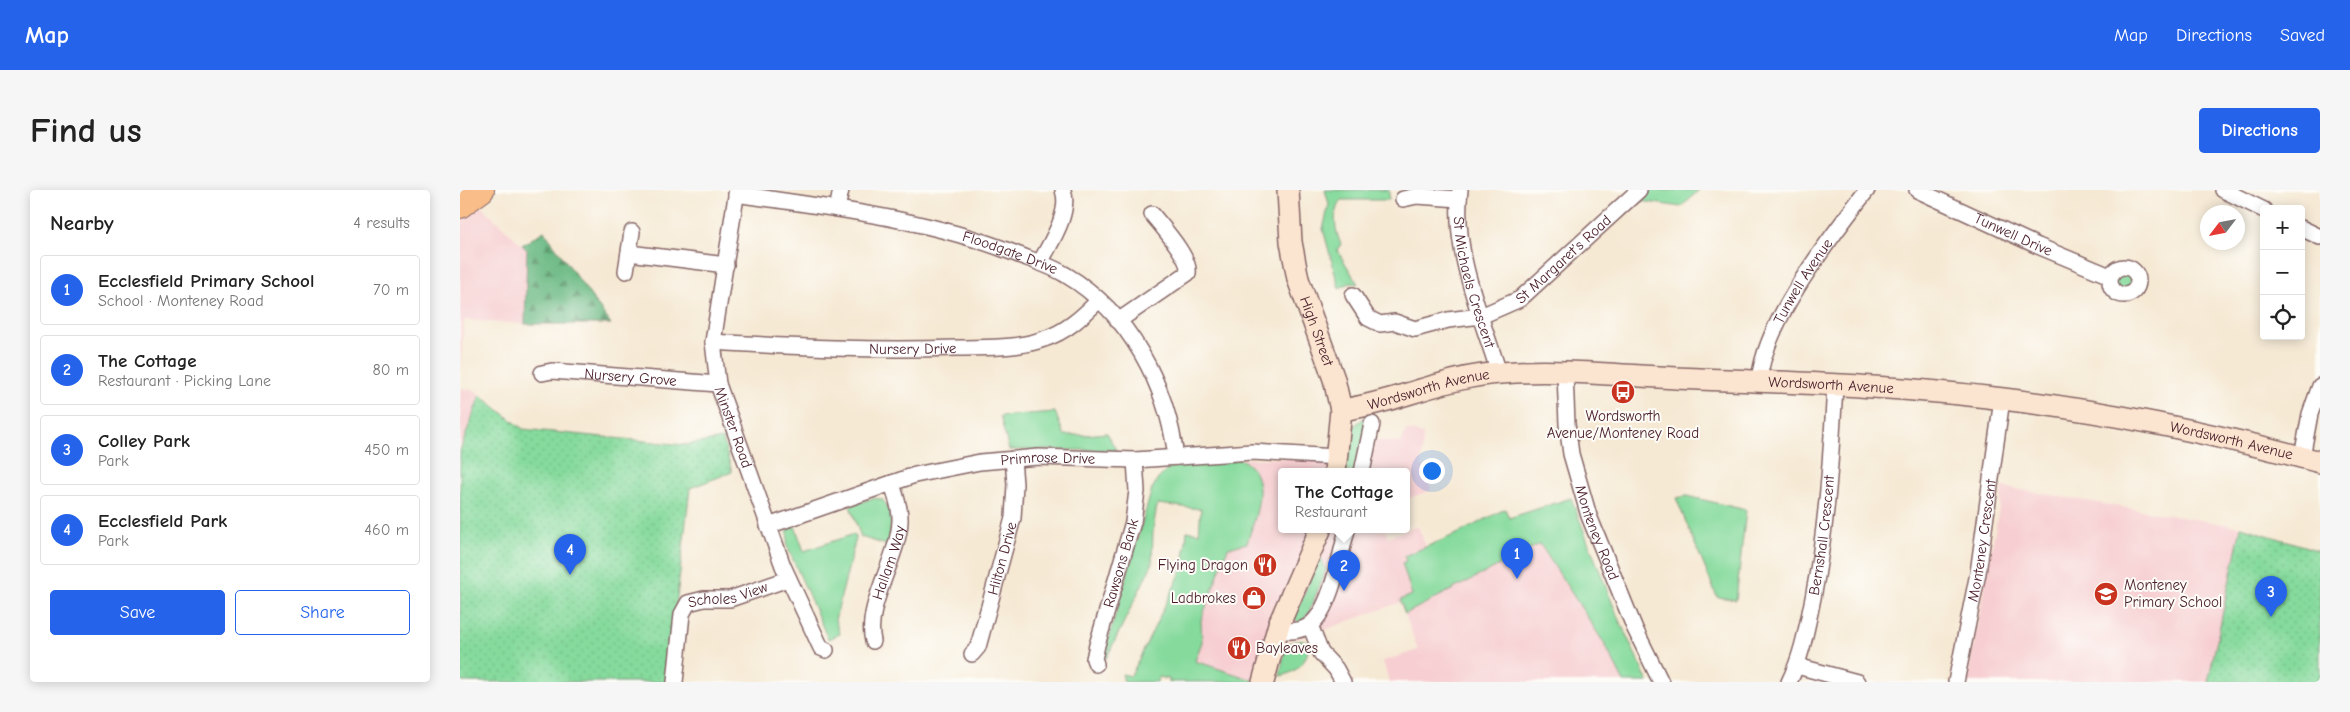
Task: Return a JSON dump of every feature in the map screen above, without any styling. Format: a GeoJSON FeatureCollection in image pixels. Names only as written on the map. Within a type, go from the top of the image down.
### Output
{"type":"FeatureCollection","features":[{"type":"Feature","properties":{"kind":"main road"},"geometry":{"type":"LineString","coordinates":[[460,206],[482,190]]}},
{"type":"Feature","properties":{"kind":"street"},"geometry":{"type":"LineString","coordinates":[[837,209],[841,190]]}},
{"type":"Feature","properties":{"kind":"street"},"geometry":{"type":"LineString","coordinates":[[1040,263],[1062,216],[1065,204],[1063,190]]}},
{"type":"Feature","properties":{"kind":"street","name":"High Street"},"geometry":{"type":"LineString","coordinates":[[1288,190],[1291,242],[1298,279],[1334,379],[1341,410],[1336,464]]}},
{"type":"Feature","properties":{"kind":"street","name":"St Margaret's Road"},"geometry":{"type":"LineString","coordinates":[[1353,295],[1368,318],[1380,324],[1395,322],[1415,329],[1448,320],[1481,316],[1520,298],[1639,190]]}},
{"type":"Feature","properties":{"kind":"street","name":"Tunwell Avenue"},"geometry":{"type":"LineString","coordinates":[[1759,381],[1761,363],[1771,335],[1808,272],[1867,190]]}},
{"type":"Feature","properties":{"kind":"street","name":"Tunwell Drive"},"geometry":{"type":"LineString","coordinates":[[1917,190],[2038,246],[2110,276]]}},
{"type":"Feature","properties":{"kind":"street"},"geometry":{"type":"LineString","coordinates":[[2223,190],[2260,208]]}},
{"type":"Feature","properties":{"kind":"street","name":"Floodgate Drive"},"geometry":{"type":"LineString","coordinates":[[736,192],[952,231],[1040,263],[1067,275],[1098,300],[1139,348],[1161,390],[1172,427],[1176,457]]}},
{"type":"Feature","properties":{"kind":"street","name":"Minster Road"},"geometry":{"type":"LineString","coordinates":[[736,192],[713,342],[718,384],[788,579],[821,648],[826,650]]}},
{"type":"Feature","properties":{"kind":"street"},"geometry":{"type":"LineString","coordinates":[[1403,199],[1417,196],[1459,194]]}},
{"type":"Feature","properties":{"kind":"street","name":"St Michaels Crescent"},"geometry":{"type":"LineString","coordinates":[[1459,194],[1462,250],[1499,373]]}},
{"type":"Feature","properties":{"kind":"street"},"geometry":{"type":"LineString","coordinates":[[1118,322],[1188,273],[1188,265],[1183,256],[1152,214]]}},
{"type":"Feature","properties":{"kind":"street"},"geometry":{"type":"LineString","coordinates":[[2305,230],[2320,237]]}},
{"type":"Feature","properties":{"kind":"street"},"geometry":{"type":"LineString","coordinates":[[626,271],[632,232]]}},
{"type":"Feature","properties":{"kind":"street"},"geometry":{"type":"LineString","coordinates":[[629,253],[726,265]]}},
{"type":"Feature","properties":{"kind":"street","name":"Nursery Drive"},"geometry":{"type":"LineString","coordinates":[[713,342],[893,349],[993,347],[1025,344],[1042,340],[1068,328],[1098,300]]}},
{"type":"Feature","properties":{"kind":"street","name":"Nursery Grove"},"geometry":{"type":"LineString","coordinates":[[542,373],[552,370],[718,384]]}},
{"type":"Feature","properties":{"kind":"street","name":"Wordsworth Avenue"},"geometry":{"type":"LineString","coordinates":[[1341,410],[1384,403],[1437,386],[1499,373],[1564,372],[1759,381],[1835,385],[2002,399],[2116,416],[2241,442],[2311,459]]}},
{"type":"Feature","properties":{"kind":"street","name":"Monteney Road"},"geometry":{"type":"LineString","coordinates":[[1564,372],[1571,454],[1589,516],[1636,629],[1661,682]]}},
{"type":"Feature","properties":{"kind":"street","name":"Bernshall Crescent"},"geometry":{"type":"LineString","coordinates":[[1789,682],[1797,666],[1826,524],[1835,385]]}},
{"type":"Feature","properties":{"kind":"street"},"geometry":{"type":"LineString","coordinates":[[2311,459],[2310,414],[2320,386]]}},
{"type":"Feature","properties":{"kind":"street","name":"Monteney Crescent"},"geometry":{"type":"LineString","coordinates":[[1956,682],[1978,573],[2002,399]]}},
{"type":"Feature","properties":{"kind":"street"},"geometry":{"type":"LineString","coordinates":[[1363,468],[1372,424]]}},
{"type":"Feature","properties":{"kind":"street","name":"Primrose Drive"},"geometry":{"type":"LineString","coordinates":[[768,526],[892,483],[943,468],[1012,458],[1070,456],[1134,460],[1252,452],[1336,464]]}},
{"type":"Feature","properties":{"kind":"street","name":"Hilton Drive"},"geometry":{"type":"LineString","coordinates":[[972,654],[978,647],[1013,518],[1015,484],[1012,458]]}},
{"type":"Feature","properties":{"kind":"street","name":"Rawsons Bank"},"geometry":{"type":"LineString","coordinates":[[1096,664],[1094,659],[1097,645],[1133,522],[1136,491],[1134,460]]}},
{"type":"Feature","properties":{"kind":"street","name":"Hallam Way"},"geometry":{"type":"LineString","coordinates":[[873,640],[871,624],[899,528],[899,506],[892,483]]}},
{"type":"Feature","properties":{"kind":"street"},"geometry":{"type":"LineString","coordinates":[[1263,682],[1277,631],[1319,533]]}},
{"type":"Feature","properties":{"kind":"street"},"geometry":{"type":"LineString","coordinates":[[1277,631],[1296,630],[1310,625],[1318,616],[1326,602],[1346,533]]}},
{"type":"Feature","properties":{"kind":"street","name":"Scholes View"},"geometry":{"type":"LineString","coordinates":[[675,682],[682,614],[688,603],[704,599],[730,600],[788,579]]}},
{"type":"Feature","properties":{"kind":"street"},"geometry":{"type":"LineString","coordinates":[[1310,625],[1321,653],[1336,669],[1343,682]]}},
{"type":"Feature","properties":{"kind":"street"},"geometry":{"type":"LineString","coordinates":[[1797,666],[1857,682]]}},
{"type":"Feature","properties":{"kind":"shaded area"},"geometry":{"type":"Polygon","coordinates":[[[479,204],[527,250],[525,324],[464,320],[460,371],[460,217],[479,204]]]}},
{"type":"Feature","properties":{"kind":"shaded area"},"geometry":{"type":"Polygon","coordinates":[[[460,388],[476,391],[480,395],[460,451],[460,388]]]}},
{"type":"Feature","properties":{"kind":"shaded area"},"geometry":{"type":"Polygon","coordinates":[[[1406,430],[1423,434],[1421,467],[1425,467],[1431,490],[1410,498],[1410,468],[1278,468],[1278,533],[1386,533],[1388,537],[1399,533],[1410,533],[1410,529],[1418,526],[1426,547],[1405,556],[1407,561],[1402,564],[1412,596],[1400,600],[1401,602],[1316,633],[1273,644],[1263,682],[1253,682],[1253,680],[1195,661],[1202,642],[1201,620],[1228,548],[1247,543],[1260,500],[1259,483],[1248,463],[1240,459],[1337,457],[1339,436],[1401,443],[1406,430]]]}},
{"type":"Feature","properties":{"kind":"shaded area","name":"Monteney Primary School"},"geometry":{"type":"Polygon","coordinates":[[[2003,487],[2241,527],[2208,682],[1967,682],[2003,487]]]}},
{"type":"Feature","properties":{"kind":"shaded area"},"geometry":{"type":"Polygon","coordinates":[[[1540,544],[1604,643],[1624,682],[1389,682],[1383,661],[1418,650],[1405,614],[1540,544]]]}},
{"type":"Feature","properties":{"kind":"green space"},"geometry":{"type":"Polygon","coordinates":[[[1325,190],[1389,190],[1389,200],[1341,200],[1336,210],[1336,228],[1341,244],[1337,250],[1358,284],[1350,283],[1339,288],[1323,229],[1329,204],[1325,190]]]}},
{"type":"Feature","properties":{"kind":"green space"},"geometry":{"type":"Polygon","coordinates":[[[1652,190],[1699,190],[1681,207],[1641,201],[1652,190]]]}},
{"type":"Feature","properties":{"kind":"green space"},"geometry":{"type":"Polygon","coordinates":[[[544,231],[611,324],[525,324],[527,250],[522,245],[544,231]]]}},
{"type":"Feature","properties":{"kind":"green space"},"geometry":{"type":"Polygon","coordinates":[[[2119,273],[2127,273],[2132,278],[2130,289],[2119,291],[2114,286],[2114,278],[2119,273]]]}},
{"type":"Feature","properties":{"kind":"green space"},"geometry":{"type":"Polygon","coordinates":[[[480,395],[523,429],[684,445],[723,439],[732,472],[690,488],[667,682],[460,682],[460,451],[480,395]]]}},
{"type":"Feature","properties":{"kind":"green space"},"geometry":{"type":"Polygon","coordinates":[[[1055,412],[1064,435],[1107,433],[1116,450],[1009,450],[1000,416],[1055,412]]]}},
{"type":"Feature","properties":{"kind":"green space"},"geometry":{"type":"Polygon","coordinates":[[[1365,418],[1366,430],[1357,468],[1344,468],[1350,434],[1358,423],[1365,418]]]}},
{"type":"Feature","properties":{"kind":"green space"},"geometry":{"type":"Polygon","coordinates":[[[1240,459],[1250,466],[1256,475],[1259,486],[1257,509],[1247,543],[1228,548],[1201,620],[1202,642],[1195,661],[1253,680],[1253,682],[1169,682],[1169,679],[1159,677],[1157,682],[1124,682],[1122,674],[1131,676],[1183,568],[1187,531],[1199,533],[1201,509],[1157,504],[1153,530],[1152,564],[1106,659],[1103,657],[1152,489],[1158,479],[1169,468],[1240,459]]]}},
{"type":"Feature","properties":{"kind":"green space"},"geometry":{"type":"Polygon","coordinates":[[[1687,496],[1746,510],[1736,600],[1717,597],[1676,498],[1687,496]]]}},
{"type":"Feature","properties":{"kind":"green space"},"geometry":{"type":"Polygon","coordinates":[[[873,498],[882,499],[890,515],[889,546],[861,537],[850,506],[873,498]]]}},
{"type":"Feature","properties":{"kind":"green space"},"geometry":{"type":"Polygon","coordinates":[[[1571,498],[1617,615],[1648,682],[1624,682],[1604,643],[1540,544],[1405,614],[1400,600],[1412,595],[1402,563],[1406,561],[1404,556],[1459,533],[1505,509],[1509,518],[1571,498]]]}},
{"type":"Feature","properties":{"kind":"green space"},"geometry":{"type":"Polygon","coordinates":[[[795,526],[804,551],[854,534],[856,538],[835,620],[840,634],[828,639],[787,546],[788,530],[795,526]]]}},
{"type":"Feature","properties":{"kind":"green space"},"geometry":{"type":"Polygon","coordinates":[[[2241,527],[2320,551],[2320,682],[2208,682],[2241,527]]]}},
{"type":"Feature","properties":{"kind":"green space"},"geometry":{"type":"Polygon","coordinates":[[[1319,558],[1322,560],[1326,570],[1309,612],[1300,624],[1294,618],[1319,558]]]}},
{"type":"Feature","properties":{"kind":"green space"},"geometry":{"type":"Polygon","coordinates":[[[1304,640],[1309,644],[1304,661],[1292,672],[1280,676],[1285,649],[1289,643],[1304,640]]]}},
{"type":"Feature","properties":{"kind":"place","name":"Wordsworth Avenue/Monteney Road"},"geometry":{"type":"Point","coordinates":[1623,392]}},
{"type":"Feature","properties":{"kind":"place","name":"Flying Dragon"},"geometry":{"type":"Point","coordinates":[1265,565]}},
{"type":"Feature","properties":{"kind":"place","name":"Ecclesfield Park"},"geometry":{"type":"Point","coordinates":[570,575]}},
{"type":"Feature","properties":{"kind":"place","name":"Ecclesfield Primary School"},"geometry":{"type":"Point","coordinates":[1517,579]}},
{"type":"Feature","properties":{"kind":"place","name":"The Cottage"},"geometry":{"type":"Point","coordinates":[1344,591]}},
{"type":"Feature","properties":{"kind":"place","name":"Monteney Primary School"},"geometry":{"type":"Point","coordinates":[2106,594]}},
{"type":"Feature","properties":{"kind":"place","name":"Ladbrokes"},"geometry":{"type":"Point","coordinates":[1254,598]}},
{"type":"Feature","properties":{"kind":"place","name":"Colley Park"},"geometry":{"type":"Point","coordinates":[2271,617]}},
{"type":"Feature","properties":{"kind":"place","name":"Bayleaves"},"geometry":{"type":"Point","coordinates":[1239,648]}}]}
